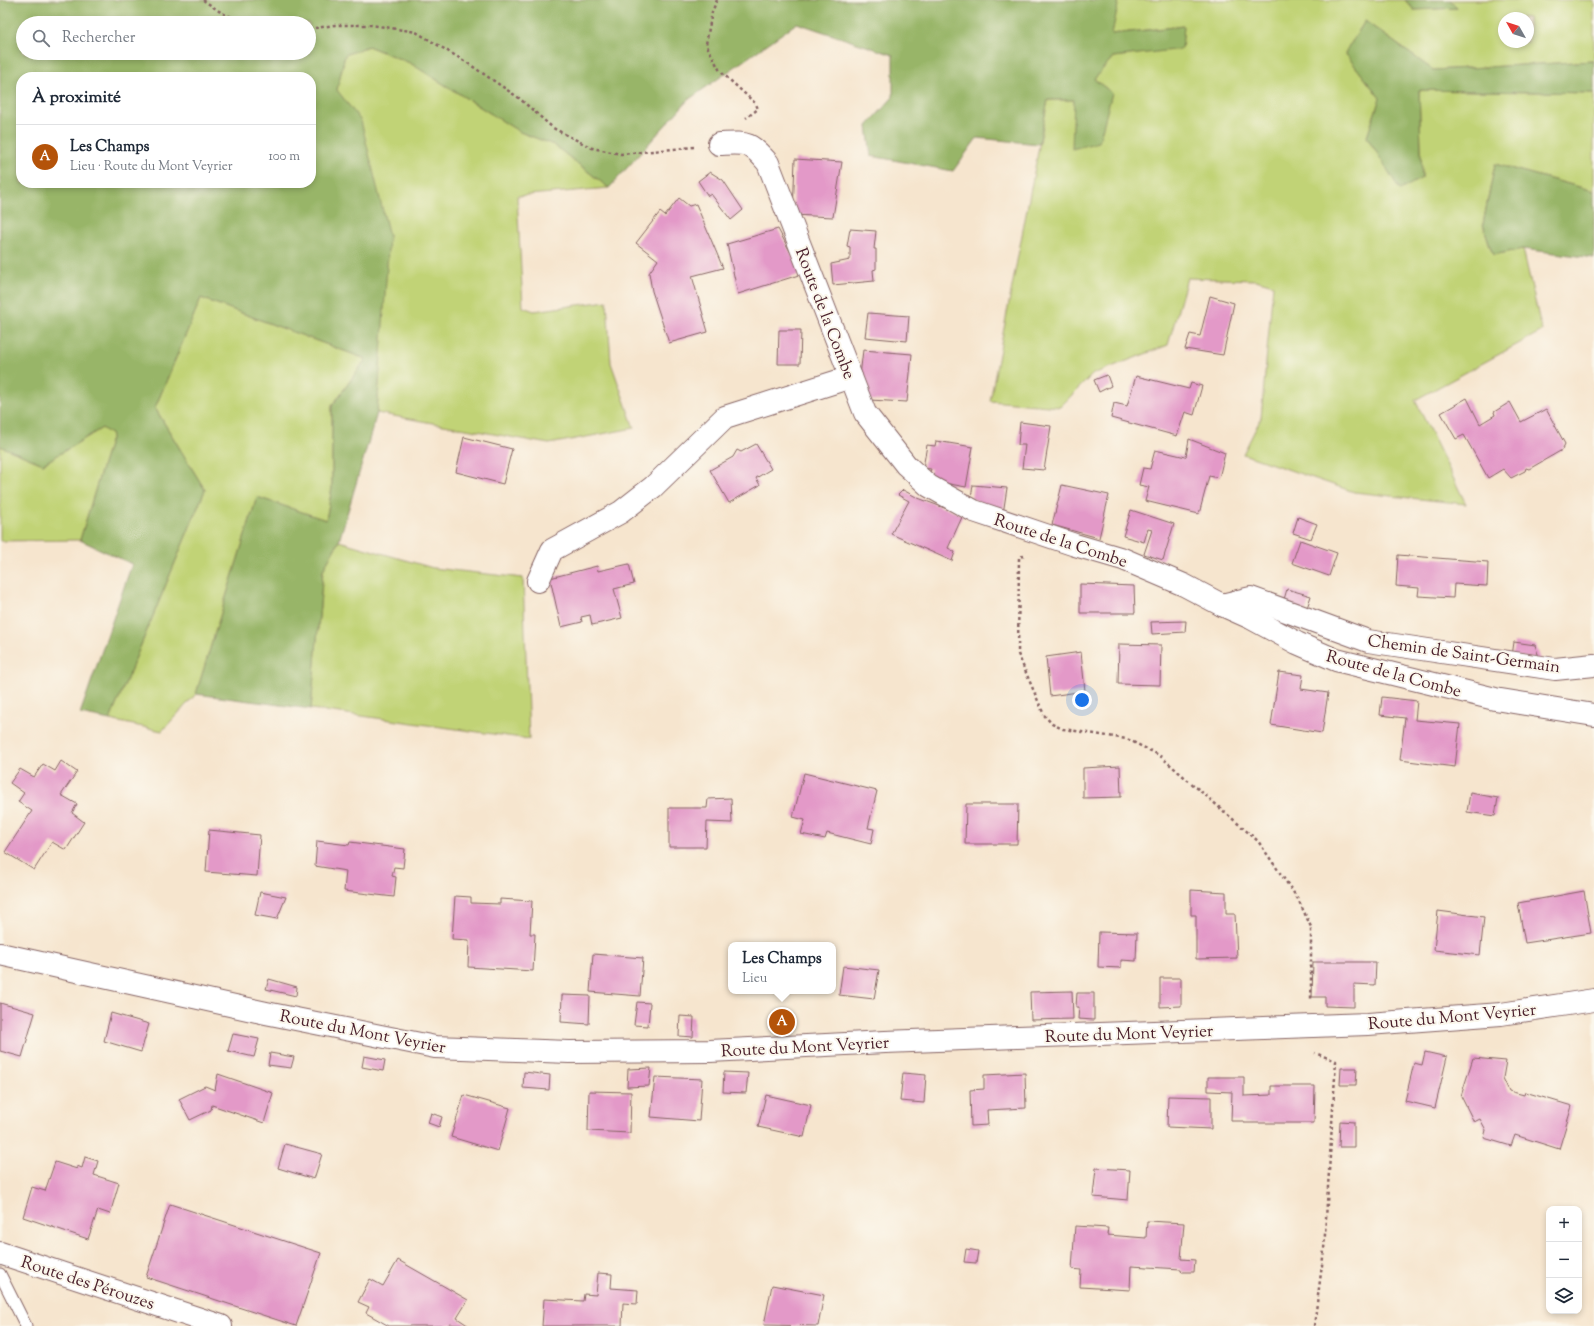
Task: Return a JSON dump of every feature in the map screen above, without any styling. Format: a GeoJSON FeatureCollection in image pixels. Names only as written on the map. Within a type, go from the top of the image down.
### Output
{"type":"FeatureCollection","features":[{"type":"Feature","properties":{"kind":"street","name":"Route de la Combe"},"geometry":{"type":"LineString","coordinates":[[719,144],[746,143],[758,152],[768,163],[865,414],[906,465],[929,486],[974,511],[1075,545],[1123,559],[1184,585],[1222,606],[1251,618],[1297,643],[1336,660],[1495,699],[1594,715]]}},
{"type":"Feature","properties":{"kind":"street"},"geometry":{"type":"LineString","coordinates":[[538,581],[552,550],[621,512],[652,487],[725,417],[851,377]]}},
{"type":"Feature","properties":{"kind":"street","name":"Chemin de Saint-Germain"},"geometry":{"type":"LineString","coordinates":[[1222,606],[1251,598],[1368,641],[1555,669],[1594,665]]}},
{"type":"Feature","properties":{"kind":"street","name":"Route du Mont Veyrier"},"geometry":{"type":"LineString","coordinates":[[0,954],[435,1047],[569,1052],[710,1051],[885,1042],[1304,1027],[1501,1014],[1594,1000]]}},
{"type":"Feature","properties":{"kind":"street","name":"Route des Pérouzes"},"geometry":{"type":"LineString","coordinates":[[0,1253],[221,1326]]}},
{"type":"Feature","properties":{"kind":"lane"},"geometry":{"type":"LineString","coordinates":[[0,1274],[26,1326]]}},
{"type":"Feature","properties":{"kind":"path"},"geometry":{"type":"LineString","coordinates":[[203,0],[229,16]]}},
{"type":"Feature","properties":{"kind":"path"},"geometry":{"type":"LineString","coordinates":[[717,0],[712,12],[706,44],[720,70],[756,104],[758,109],[744,119]]}},
{"type":"Feature","properties":{"kind":"path"},"geometry":{"type":"LineString","coordinates":[[316,28],[335,25],[372,25],[416,32],[466,62],[519,98],[553,128],[592,148],[621,154],[719,144]]}},
{"type":"Feature","properties":{"kind":"path"},"geometry":{"type":"LineString","coordinates":[[1026,556],[1019,557],[1018,654],[1044,715],[1052,724],[1063,729],[1127,738],[1160,755],[1258,841],[1298,899],[1311,927],[1304,1027],[1296,1045],[1336,1061],[1324,1250],[1314,1326]]}},
{"type":"Feature","properties":{"kind":"green space"},"geometry":{"type":"Polygon","coordinates":[[[0,0],[1119,0],[1112,34],[1184,26],[1182,49],[1113,57],[1094,79],[1112,93],[1099,142],[1072,149],[1074,100],[1048,100],[1039,144],[977,138],[953,171],[871,156],[867,126],[893,97],[893,55],[797,23],[688,100],[609,188],[554,145],[520,132],[410,63],[368,46],[345,55],[337,90],[361,121],[389,236],[377,413],[339,541],[323,570],[311,709],[196,694],[257,497],[326,520],[332,488],[332,406],[366,359],[201,298],[155,408],[205,490],[110,720],[80,714],[132,564],[80,540],[112,435],[102,428],[43,464],[0,446],[0,0]]]}},
{"type":"Feature","properties":{"kind":"green space"},"geometry":{"type":"Polygon","coordinates":[[[1119,0],[1405,0],[1414,10],[1457,8],[1450,0],[1594,0],[1594,61],[1433,70],[1365,21],[1345,53],[1380,98],[1367,137],[1422,178],[1419,90],[1594,93],[1594,191],[1495,164],[1483,224],[1493,255],[1523,249],[1542,331],[1415,400],[1466,504],[1354,492],[1243,454],[1261,418],[1273,285],[1256,280],[1187,278],[1168,345],[1093,374],[1060,407],[990,401],[1048,100],[1074,100],[1112,93],[1094,79],[1113,57],[1182,48],[1183,26],[1111,34],[1119,0]]]}},
{"type":"Feature","properties":{"kind":"green space"},"geometry":{"type":"Polygon","coordinates":[[[1405,0],[1450,0],[1458,8],[1414,10],[1405,0]]]}},
{"type":"Feature","properties":{"kind":"green space"},"geometry":{"type":"Polygon","coordinates":[[[1365,21],[1433,70],[1594,61],[1594,93],[1419,90],[1422,178],[1400,190],[1367,137],[1380,98],[1345,53],[1365,21]]]}},
{"type":"Feature","properties":{"kind":"green space"},"geometry":{"type":"Polygon","coordinates":[[[368,46],[410,63],[520,132],[554,145],[609,188],[517,196],[523,307],[534,311],[607,301],[611,363],[634,428],[549,444],[377,413],[380,364],[337,90],[345,55],[368,46]]]}},
{"type":"Feature","properties":{"kind":"green space"},"geometry":{"type":"Polygon","coordinates":[[[1495,164],[1594,191],[1594,258],[1523,249],[1493,255],[1483,224],[1495,164]]]}},
{"type":"Feature","properties":{"kind":"green space"},"geometry":{"type":"Polygon","coordinates":[[[201,298],[366,359],[332,406],[332,488],[326,520],[257,497],[196,694],[162,731],[110,720],[205,490],[155,408],[201,298]]]}},
{"type":"Feature","properties":{"kind":"green space"},"geometry":{"type":"Polygon","coordinates":[[[102,428],[112,435],[80,540],[0,541],[0,446],[43,464],[102,428]]]}},
{"type":"Feature","properties":{"kind":"green space"},"geometry":{"type":"Polygon","coordinates":[[[339,541],[433,568],[523,578],[529,739],[311,709],[323,570],[339,541]]]}},
{"type":"Feature","properties":{"kind":"building"},"geometry":{"type":"Polygon","coordinates":[[[795,159],[842,162],[833,217],[793,215],[795,159]]]}},
{"type":"Feature","properties":{"kind":"building"},"geometry":{"type":"Polygon","coordinates":[[[710,172],[723,180],[743,210],[731,220],[711,194],[708,196],[698,181],[710,172]]]}},
{"type":"Feature","properties":{"kind":"building"},"geometry":{"type":"Polygon","coordinates":[[[679,198],[689,206],[696,204],[723,268],[692,276],[708,332],[669,343],[652,291],[649,273],[658,260],[636,243],[660,212],[665,216],[679,198]]]}},
{"type":"Feature","properties":{"kind":"building"},"geometry":{"type":"Polygon","coordinates":[[[778,229],[802,274],[738,294],[727,244],[778,229]]]}},
{"type":"Feature","properties":{"kind":"building"},"geometry":{"type":"Polygon","coordinates":[[[850,229],[876,231],[874,249],[876,249],[876,269],[873,270],[874,281],[833,285],[831,264],[850,260],[850,247],[847,246],[850,229]]]}},
{"type":"Feature","properties":{"kind":"building"},"geometry":{"type":"Polygon","coordinates":[[[1210,296],[1234,303],[1223,355],[1185,349],[1190,334],[1200,336],[1210,296]]]}},
{"type":"Feature","properties":{"kind":"building"},"geometry":{"type":"Polygon","coordinates":[[[868,313],[909,316],[907,341],[865,337],[868,313]]]}},
{"type":"Feature","properties":{"kind":"building"},"geometry":{"type":"Polygon","coordinates":[[[779,330],[801,330],[800,364],[778,364],[779,330]]]}},
{"type":"Feature","properties":{"kind":"building"},"geometry":{"type":"Polygon","coordinates":[[[863,350],[912,354],[907,402],[869,400],[860,376],[863,350]]]}},
{"type":"Feature","properties":{"kind":"building"},"geometry":{"type":"Polygon","coordinates":[[[1107,375],[1111,386],[1099,392],[1094,380],[1107,375]]]}},
{"type":"Feature","properties":{"kind":"building"},"geometry":{"type":"Polygon","coordinates":[[[1136,376],[1189,389],[1191,383],[1202,386],[1194,415],[1185,412],[1177,436],[1111,418],[1114,403],[1127,406],[1136,376]]]}},
{"type":"Feature","properties":{"kind":"building"},"geometry":{"type":"Polygon","coordinates":[[[1467,398],[1480,424],[1495,415],[1494,412],[1510,402],[1521,422],[1546,409],[1565,444],[1562,450],[1529,469],[1526,468],[1525,471],[1511,478],[1503,469],[1488,478],[1464,435],[1456,439],[1441,413],[1467,398]]]}},
{"type":"Feature","properties":{"kind":"building"},"geometry":{"type":"Polygon","coordinates":[[[1020,422],[1051,426],[1044,470],[1022,468],[1025,445],[1018,445],[1020,422]]]}},
{"type":"Feature","properties":{"kind":"building"},"geometry":{"type":"Polygon","coordinates":[[[464,437],[512,449],[503,484],[456,472],[464,437]]]}},
{"type":"Feature","properties":{"kind":"building"},"geometry":{"type":"Polygon","coordinates":[[[1189,439],[1225,453],[1219,478],[1209,476],[1199,514],[1145,501],[1149,487],[1139,485],[1143,468],[1150,469],[1155,450],[1186,457],[1189,439]]]}},
{"type":"Feature","properties":{"kind":"building"},"geometry":{"type":"Polygon","coordinates":[[[936,441],[973,447],[966,487],[928,480],[931,469],[923,468],[927,445],[935,446],[936,441]]]}},
{"type":"Feature","properties":{"kind":"building"},"geometry":{"type":"Polygon","coordinates":[[[756,444],[771,469],[756,478],[760,485],[729,503],[710,470],[733,457],[737,450],[741,452],[756,444]]]}},
{"type":"Feature","properties":{"kind":"building"},"geometry":{"type":"Polygon","coordinates":[[[973,485],[1007,488],[1003,514],[971,498],[973,485]]]}},
{"type":"Feature","properties":{"kind":"building"},"geometry":{"type":"Polygon","coordinates":[[[1062,485],[1109,495],[1099,538],[1052,525],[1062,485]]]}},
{"type":"Feature","properties":{"kind":"building"},"geometry":{"type":"Polygon","coordinates":[[[903,490],[918,498],[963,515],[948,548],[955,552],[952,561],[891,534],[909,501],[898,495],[903,490]]]}},
{"type":"Feature","properties":{"kind":"building"},"geometry":{"type":"Polygon","coordinates":[[[1131,510],[1174,524],[1163,560],[1144,554],[1152,530],[1148,529],[1144,542],[1123,536],[1131,510]]]}},
{"type":"Feature","properties":{"kind":"building"},"geometry":{"type":"Polygon","coordinates":[[[1298,517],[1317,524],[1311,539],[1293,533],[1298,517]]]}},
{"type":"Feature","properties":{"kind":"building"},"geometry":{"type":"Polygon","coordinates":[[[1300,540],[1337,553],[1329,576],[1292,563],[1300,540]]]}},
{"type":"Feature","properties":{"kind":"building"},"geometry":{"type":"Polygon","coordinates":[[[1398,555],[1488,562],[1487,586],[1454,584],[1453,598],[1418,596],[1419,588],[1396,586],[1398,555]]]}},
{"type":"Feature","properties":{"kind":"building"},"geometry":{"type":"Polygon","coordinates":[[[629,564],[634,584],[614,589],[622,618],[592,625],[590,615],[581,617],[582,622],[561,627],[550,578],[597,566],[598,571],[629,564]]]}},
{"type":"Feature","properties":{"kind":"building"},"geometry":{"type":"Polygon","coordinates":[[[1080,584],[1134,586],[1135,613],[1080,613],[1080,584]]]}},
{"type":"Feature","properties":{"kind":"building"},"geometry":{"type":"Polygon","coordinates":[[[1287,589],[1311,596],[1306,611],[1283,603],[1287,589]]]}},
{"type":"Feature","properties":{"kind":"building"},"geometry":{"type":"Polygon","coordinates":[[[1186,621],[1185,632],[1152,634],[1151,622],[1186,621]]]}},
{"type":"Feature","properties":{"kind":"building"},"geometry":{"type":"Polygon","coordinates":[[[1514,642],[1535,645],[1540,660],[1512,656],[1514,642]]]}},
{"type":"Feature","properties":{"kind":"building"},"geometry":{"type":"Polygon","coordinates":[[[1119,644],[1161,645],[1160,685],[1118,684],[1119,644]]]}},
{"type":"Feature","properties":{"kind":"building"},"geometry":{"type":"Polygon","coordinates":[[[1081,652],[1085,691],[1050,696],[1046,657],[1081,652]]]}},
{"type":"Feature","properties":{"kind":"building"},"geometry":{"type":"Polygon","coordinates":[[[1279,672],[1303,675],[1301,689],[1328,693],[1322,733],[1271,725],[1279,672]]]}},
{"type":"Feature","properties":{"kind":"building"},"geometry":{"type":"Polygon","coordinates":[[[1382,697],[1417,701],[1415,720],[1460,724],[1455,767],[1400,760],[1405,718],[1380,715],[1382,697]]]}},
{"type":"Feature","properties":{"kind":"building"},"geometry":{"type":"Polygon","coordinates":[[[61,761],[77,772],[61,795],[77,804],[72,813],[84,822],[66,850],[52,842],[34,870],[5,852],[32,811],[18,802],[24,793],[10,783],[20,769],[34,777],[43,764],[55,771],[61,761]]]}},
{"type":"Feature","properties":{"kind":"building"},"geometry":{"type":"Polygon","coordinates":[[[1120,766],[1121,797],[1083,798],[1083,768],[1120,766]]]}},
{"type":"Feature","properties":{"kind":"building"},"geometry":{"type":"Polygon","coordinates":[[[804,773],[877,791],[868,828],[874,829],[871,844],[827,833],[825,839],[801,834],[805,820],[793,817],[804,773]]]}},
{"type":"Feature","properties":{"kind":"building"},"geometry":{"type":"Polygon","coordinates":[[[1470,793],[1498,798],[1495,816],[1467,812],[1470,793]]]}},
{"type":"Feature","properties":{"kind":"building"},"geometry":{"type":"Polygon","coordinates":[[[731,798],[732,823],[707,822],[706,847],[669,847],[669,808],[707,808],[708,799],[731,798]]]}},
{"type":"Feature","properties":{"kind":"building"},"geometry":{"type":"Polygon","coordinates":[[[966,804],[1018,804],[1017,844],[965,844],[966,804]]]}},
{"type":"Feature","properties":{"kind":"building"},"geometry":{"type":"Polygon","coordinates":[[[209,830],[260,835],[257,876],[206,872],[209,830]]]}},
{"type":"Feature","properties":{"kind":"building"},"geometry":{"type":"Polygon","coordinates":[[[317,841],[349,845],[350,842],[405,849],[403,868],[394,867],[392,876],[396,877],[394,897],[344,891],[346,871],[315,866],[317,841]]]}},
{"type":"Feature","properties":{"kind":"building"},"geometry":{"type":"Polygon","coordinates":[[[1191,890],[1226,892],[1226,914],[1235,914],[1237,958],[1196,959],[1196,915],[1191,915],[1191,890]]]}},
{"type":"Feature","properties":{"kind":"building"},"geometry":{"type":"Polygon","coordinates":[[[1584,891],[1591,933],[1525,943],[1518,903],[1584,891]]]}},
{"type":"Feature","properties":{"kind":"building"},"geometry":{"type":"Polygon","coordinates":[[[260,892],[286,897],[277,919],[255,915],[260,892]]]}},
{"type":"Feature","properties":{"kind":"building"},"geometry":{"type":"Polygon","coordinates":[[[455,896],[471,897],[471,903],[500,904],[500,899],[532,901],[530,934],[535,934],[533,971],[468,967],[469,940],[452,939],[455,896]]]}},
{"type":"Feature","properties":{"kind":"building"},"geometry":{"type":"Polygon","coordinates":[[[1438,911],[1484,917],[1480,955],[1434,950],[1438,911]]]}},
{"type":"Feature","properties":{"kind":"building"},"geometry":{"type":"Polygon","coordinates":[[[1099,932],[1137,933],[1136,961],[1121,960],[1121,968],[1098,967],[1099,932]]]}},
{"type":"Feature","properties":{"kind":"building"},"geometry":{"type":"Polygon","coordinates":[[[593,954],[643,958],[640,996],[590,992],[593,954]]]}},
{"type":"Feature","properties":{"kind":"building"},"geometry":{"type":"Polygon","coordinates":[[[1313,962],[1376,962],[1375,985],[1354,984],[1354,1007],[1325,1006],[1325,997],[1312,997],[1313,962]]]}},
{"type":"Feature","properties":{"kind":"building"},"geometry":{"type":"Polygon","coordinates":[[[843,966],[879,970],[874,999],[839,995],[843,966]]]}},
{"type":"Feature","properties":{"kind":"building"},"geometry":{"type":"Polygon","coordinates":[[[1160,978],[1181,978],[1181,1006],[1160,1007],[1160,978]]]}},
{"type":"Feature","properties":{"kind":"building"},"geometry":{"type":"Polygon","coordinates":[[[269,979],[297,987],[296,996],[266,989],[269,979]]]}},
{"type":"Feature","properties":{"kind":"building"},"geometry":{"type":"Polygon","coordinates":[[[1072,991],[1073,1019],[1031,1020],[1030,992],[1072,991]]]}},
{"type":"Feature","properties":{"kind":"building"},"geometry":{"type":"Polygon","coordinates":[[[1077,993],[1094,993],[1094,1020],[1078,1019],[1079,1007],[1076,1007],[1077,993]]]}},
{"type":"Feature","properties":{"kind":"building"},"geometry":{"type":"Polygon","coordinates":[[[562,995],[590,996],[589,1024],[561,1022],[562,995]]]}},
{"type":"Feature","properties":{"kind":"building"},"geometry":{"type":"Polygon","coordinates":[[[637,1002],[650,1003],[648,1026],[634,1025],[637,1002]]]}},
{"type":"Feature","properties":{"kind":"building"},"geometry":{"type":"Polygon","coordinates":[[[0,1003],[35,1013],[22,1057],[0,1051],[0,1003]]]}},
{"type":"Feature","properties":{"kind":"building"},"geometry":{"type":"Polygon","coordinates":[[[111,1013],[149,1024],[141,1052],[104,1041],[111,1013]]]}},
{"type":"Feature","properties":{"kind":"building"},"geometry":{"type":"Polygon","coordinates":[[[781,1015],[789,1020],[783,1029],[775,1025],[781,1015]]]}},
{"type":"Feature","properties":{"kind":"building"},"geometry":{"type":"Polygon","coordinates":[[[680,1016],[694,1017],[693,1037],[679,1036],[680,1016]]]}},
{"type":"Feature","properties":{"kind":"building"},"geometry":{"type":"Polygon","coordinates":[[[233,1034],[259,1039],[254,1057],[228,1051],[233,1034]]]}},
{"type":"Feature","properties":{"kind":"building"},"geometry":{"type":"Polygon","coordinates":[[[1425,1052],[1447,1057],[1435,1108],[1405,1101],[1414,1063],[1422,1065],[1425,1052]]]}},
{"type":"Feature","properties":{"kind":"building"},"geometry":{"type":"Polygon","coordinates":[[[270,1053],[294,1057],[291,1068],[268,1065],[270,1053]]]}},
{"type":"Feature","properties":{"kind":"building"},"geometry":{"type":"Polygon","coordinates":[[[364,1056],[385,1060],[383,1071],[362,1067],[364,1056]]]}},
{"type":"Feature","properties":{"kind":"building"},"geometry":{"type":"Polygon","coordinates":[[[1473,1058],[1506,1061],[1503,1078],[1509,1091],[1524,1095],[1525,1092],[1572,1106],[1559,1149],[1515,1135],[1511,1146],[1484,1138],[1486,1130],[1480,1119],[1474,1122],[1461,1096],[1473,1058]]]}},
{"type":"Feature","properties":{"kind":"building"},"geometry":{"type":"Polygon","coordinates":[[[651,1068],[649,1086],[627,1087],[628,1069],[651,1068]]]}},
{"type":"Feature","properties":{"kind":"building"},"geometry":{"type":"Polygon","coordinates":[[[1341,1068],[1357,1068],[1356,1085],[1340,1085],[1341,1068]]]}},
{"type":"Feature","properties":{"kind":"building"},"geometry":{"type":"Polygon","coordinates":[[[524,1072],[550,1075],[549,1090],[523,1088],[524,1072]]]}},
{"type":"Feature","properties":{"kind":"building"},"geometry":{"type":"Polygon","coordinates":[[[724,1072],[748,1073],[746,1093],[723,1092],[724,1072]]]}},
{"type":"Feature","properties":{"kind":"building"},"geometry":{"type":"Polygon","coordinates":[[[903,1073],[926,1075],[924,1103],[900,1101],[903,1073]]]}},
{"type":"Feature","properties":{"kind":"building"},"geometry":{"type":"Polygon","coordinates":[[[1025,1073],[1026,1108],[987,1110],[988,1125],[971,1126],[970,1090],[984,1089],[984,1075],[1025,1073]]]}},
{"type":"Feature","properties":{"kind":"building"},"geometry":{"type":"Polygon","coordinates":[[[218,1074],[273,1093],[264,1123],[212,1105],[211,1110],[190,1120],[179,1099],[205,1086],[215,1090],[218,1074]]]}},
{"type":"Feature","properties":{"kind":"building"},"geometry":{"type":"Polygon","coordinates":[[[655,1077],[702,1079],[699,1121],[651,1117],[655,1077]]]}},
{"type":"Feature","properties":{"kind":"building"},"geometry":{"type":"Polygon","coordinates":[[[1208,1077],[1244,1077],[1244,1096],[1271,1095],[1271,1086],[1315,1086],[1314,1123],[1244,1123],[1244,1121],[1231,1121],[1232,1092],[1208,1091],[1208,1077]]]}},
{"type":"Feature","properties":{"kind":"building"},"geometry":{"type":"Polygon","coordinates":[[[589,1091],[631,1092],[630,1133],[588,1131],[589,1091]]]}},
{"type":"Feature","properties":{"kind":"building"},"geometry":{"type":"Polygon","coordinates":[[[464,1095],[510,1108],[498,1151],[451,1137],[464,1095]]]}},
{"type":"Feature","properties":{"kind":"building"},"geometry":{"type":"Polygon","coordinates":[[[766,1095],[811,1105],[804,1137],[758,1127],[766,1095]]]}},
{"type":"Feature","properties":{"kind":"building"},"geometry":{"type":"Polygon","coordinates":[[[1168,1096],[1211,1097],[1211,1129],[1167,1127],[1168,1096]]]}},
{"type":"Feature","properties":{"kind":"building"},"geometry":{"type":"Polygon","coordinates":[[[431,1113],[442,1117],[439,1127],[428,1123],[431,1113]]]}},
{"type":"Feature","properties":{"kind":"building"},"geometry":{"type":"Polygon","coordinates":[[[1340,1121],[1354,1122],[1354,1147],[1339,1147],[1340,1121]]]}},
{"type":"Feature","properties":{"kind":"building"},"geometry":{"type":"Polygon","coordinates":[[[285,1144],[322,1154],[314,1179],[278,1168],[285,1144]]]}},
{"type":"Feature","properties":{"kind":"building"},"geometry":{"type":"Polygon","coordinates":[[[85,1157],[98,1161],[94,1175],[119,1183],[110,1214],[98,1210],[88,1239],[23,1217],[32,1187],[45,1191],[55,1162],[77,1169],[77,1166],[82,1168],[85,1157]]]}},
{"type":"Feature","properties":{"kind":"building"},"geometry":{"type":"Polygon","coordinates":[[[1096,1168],[1130,1170],[1128,1200],[1093,1197],[1096,1168]]]}},
{"type":"Feature","properties":{"kind":"building"},"geometry":{"type":"Polygon","coordinates":[[[170,1204],[321,1253],[296,1326],[146,1277],[170,1204]]]}},
{"type":"Feature","properties":{"kind":"building"},"geometry":{"type":"Polygon","coordinates":[[[1147,1221],[1184,1223],[1181,1259],[1195,1260],[1194,1272],[1182,1272],[1181,1269],[1131,1266],[1130,1290],[1080,1287],[1081,1270],[1072,1269],[1075,1226],[1108,1228],[1107,1235],[1146,1238],[1147,1221]]]}},
{"type":"Feature","properties":{"kind":"building"},"geometry":{"type":"Polygon","coordinates":[[[966,1249],[978,1251],[976,1263],[964,1262],[966,1249]]]}},
{"type":"Feature","properties":{"kind":"building"},"geometry":{"type":"Polygon","coordinates":[[[398,1260],[468,1300],[457,1318],[469,1326],[449,1324],[448,1326],[389,1326],[366,1313],[369,1307],[358,1302],[370,1279],[383,1286],[398,1260]]]}},
{"type":"Feature","properties":{"kind":"building"},"geometry":{"type":"Polygon","coordinates":[[[598,1273],[612,1274],[611,1288],[638,1290],[637,1304],[623,1303],[622,1326],[542,1326],[544,1299],[583,1301],[584,1294],[596,1295],[598,1273]]]}},
{"type":"Feature","properties":{"kind":"building"},"geometry":{"type":"Polygon","coordinates":[[[772,1285],[824,1295],[818,1326],[764,1325],[772,1285]]]}},
{"type":"Feature","properties":{"kind":"place","name":"Les Champs"},"geometry":{"type":"Point","coordinates":[782,1022]}}]}
